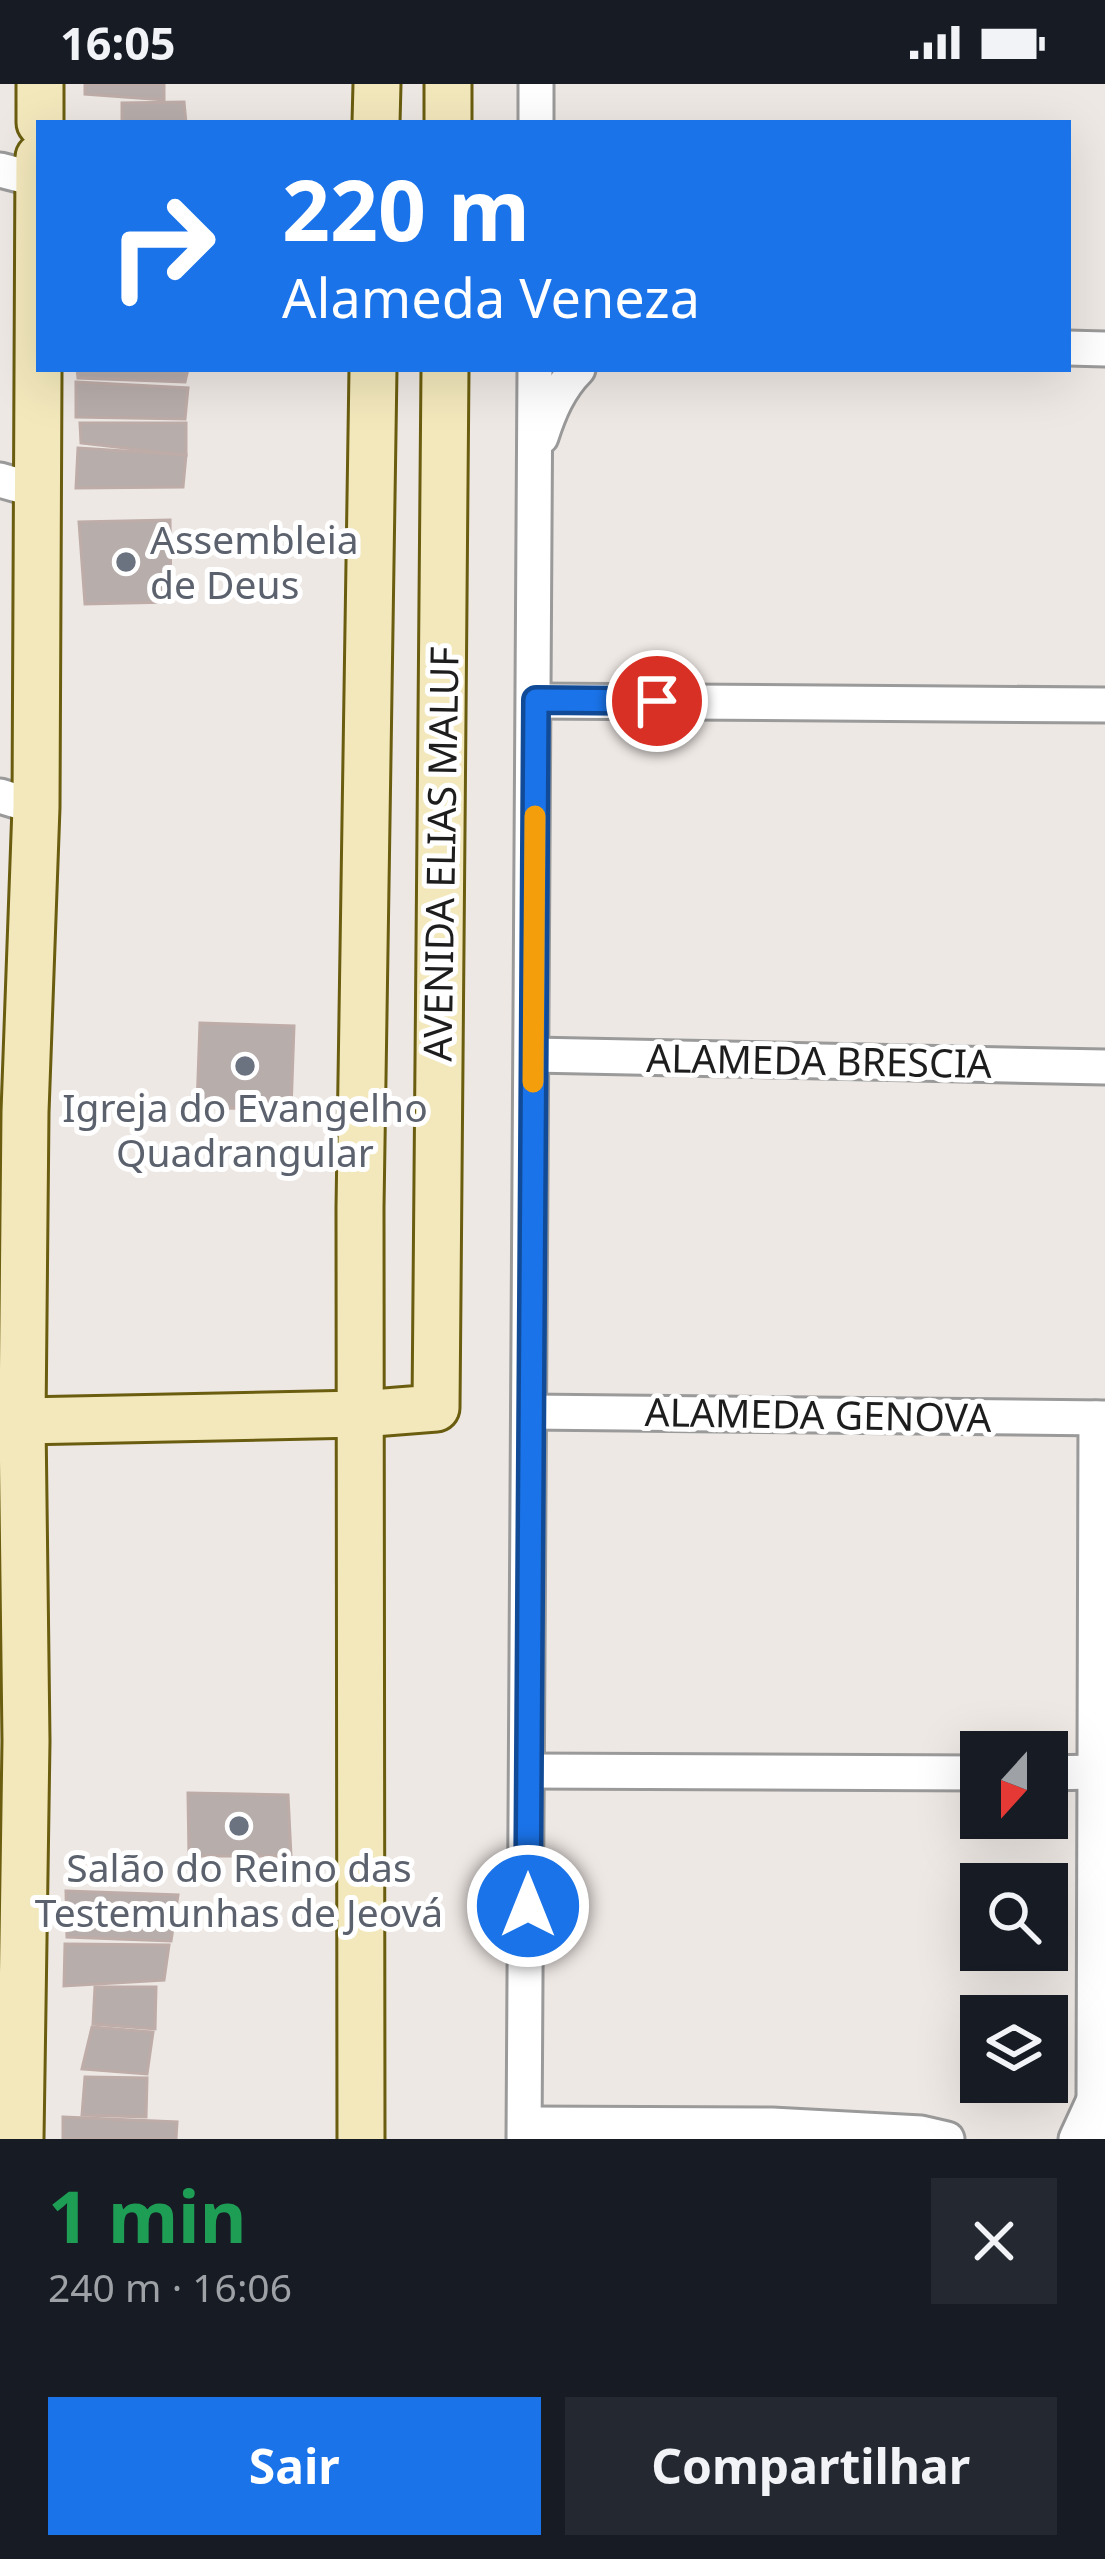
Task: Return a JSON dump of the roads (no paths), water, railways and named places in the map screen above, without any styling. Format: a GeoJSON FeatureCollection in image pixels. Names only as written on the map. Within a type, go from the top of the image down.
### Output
{"type":"FeatureCollection","features":[{"type":"Feature","properties":{"kind":"street"},"geometry":{"type":"LineString","coordinates":[[40,84],[40,120]]}},
{"type":"Feature","properties":{"kind":"street"},"geometry":{"type":"LineString","coordinates":[[376,120],[377,84]]}},
{"type":"Feature","properties":{"kind":"street"},"geometry":{"type":"LineString","coordinates":[[448,84],[448,120]]}},
{"type":"Feature","properties":{"kind":"street"},"geometry":{"type":"LineString","coordinates":[[536,84],[536,120]]}},
{"type":"Feature","properties":{"kind":"street"},"geometry":{"type":"LineString","coordinates":[[0,170],[36,179]]}},
{"type":"Feature","properties":{"kind":"street"},"geometry":{"type":"LineString","coordinates":[[20,2139],[11,2043],[17,485],[36,222]]}},
{"type":"Feature","properties":{"kind":"street"},"geometry":{"type":"LineString","coordinates":[[1071,348],[1105,349]]}},
{"type":"Feature","properties":{"kind":"street","name":"AVENIDA ELIAS MALUF"},"geometry":{"type":"LineString","coordinates":[[361,2139],[361,1414],[373,372]]}},
{"type":"Feature","properties":{"kind":"street","name":"AVENIDA ELIAS MALUF"},"geometry":{"type":"LineString","coordinates":[[361,1414],[436,1408],[445,372]]}},
{"type":"Feature","properties":{"kind":"street"},"geometry":{"type":"LineString","coordinates":[[535,372],[525,2131],[772,2125],[921,2133],[947,2139]]}},
{"type":"Feature","properties":{"kind":"street"},"geometry":{"type":"LineString","coordinates":[[534,462],[548,414],[575,372]]}},
{"type":"Feature","properties":{"kind":"street"},"geometry":{"type":"LineString","coordinates":[[536,700],[1105,705]]}},
{"type":"Feature","properties":{"kind":"street","name":"ALAMEDA BRESCIA"},"geometry":{"type":"LineString","coordinates":[[533,1055],[1105,1066]]}},
{"type":"Feature","properties":{"kind":"street","name":"ALAMEDA GENOVA"},"geometry":{"type":"LineString","coordinates":[[530,1412],[1100,1418]]}},
{"type":"Feature","properties":{"kind":"street"},"geometry":{"type":"LineString","coordinates":[[11,1418],[361,1414]]}},
{"type":"Feature","properties":{"kind":"street"},"geometry":{"type":"LineString","coordinates":[[1100,1418],[1094,2099],[1103,2139]]}},
{"type":"Feature","properties":{"kind":"street"},"geometry":{"type":"LineString","coordinates":[[528,1771],[960,1773]]}},
{"type":"Feature","properties":{"kind":"street"},"geometry":{"type":"LineString","coordinates":[[1068,1773],[1094,1772]]}},
{"type":"Feature","properties":{"kind":"street"},"geometry":{"type":"LineString","coordinates":[[1076,2139],[1094,2099]]}},
{"type":"Feature","properties":{"kind":"place","name":"Assembleia de Deus"},"geometry":{"type":"Point","coordinates":[126,562]}},
{"type":"Feature","properties":{"kind":"place","name":"Igreja do Evangelho Quadrangular"},"geometry":{"type":"Point","coordinates":[245,1066]}},
{"type":"Feature","properties":{"kind":"place","name":"Salão do Reino das Testemunhas de Jeová"},"geometry":{"type":"Point","coordinates":[239,1826]}}]}
